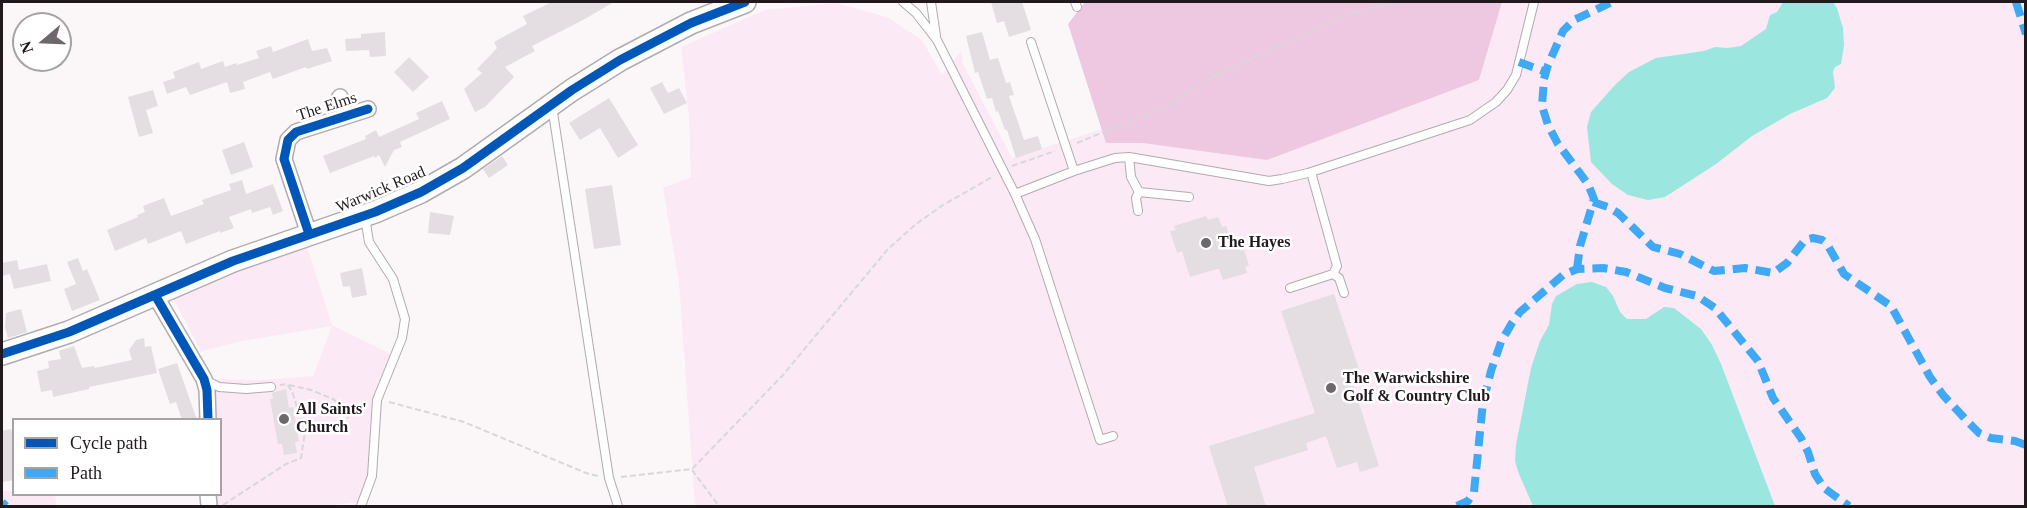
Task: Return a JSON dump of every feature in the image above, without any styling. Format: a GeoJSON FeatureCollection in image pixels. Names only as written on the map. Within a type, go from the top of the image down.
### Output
{"type":"FeatureCollection","features":[{"type":"Feature","properties":{"kind":"street","name":"Warwick Road"},"geometry":{"type":"LineString","coordinates":[[2,354],[69,332],[233,261],[397,203],[445,179],[552,104],[628,56],[691,23],[745,2]]}},
{"type":"Feature","properties":{"kind":"street"},"geometry":{"type":"LineString","coordinates":[[340,97],[346,116]]}},
{"type":"Feature","properties":{"kind":"street","name":"The Elms"},"geometry":{"type":"LineString","coordinates":[[309,234],[284,159],[285,147],[290,137],[296,132],[368,109]]}},
{"type":"Feature","properties":{"kind":"street"},"geometry":{"type":"LineString","coordinates":[[155,295],[204,379],[207,390],[208,418]]}},
{"type":"Feature","properties":{"kind":"lane"},"geometry":{"type":"LineString","coordinates":[[903,2],[916,13],[937,40],[1015,194],[1035,239],[1100,440],[1113,436]]}},
{"type":"Feature","properties":{"kind":"lane"},"geometry":{"type":"LineString","coordinates":[[931,2],[937,40]]}},
{"type":"Feature","properties":{"kind":"lane"},"geometry":{"type":"LineString","coordinates":[[1015,194],[1074,171],[1115,158],[1129,157],[1269,181],[1311,172],[1470,120],[1489,109],[1507,90],[1516,75],[1534,2]]}},
{"type":"Feature","properties":{"kind":"lane"},"geometry":{"type":"LineString","coordinates":[[1031,42],[1074,171]]}},
{"type":"Feature","properties":{"kind":"lane"},"geometry":{"type":"LineString","coordinates":[[552,104],[609,478],[618,507]]}},
{"type":"Feature","properties":{"kind":"lane"},"geometry":{"type":"LineString","coordinates":[[1129,157],[1131,177],[1139,192]]}},
{"type":"Feature","properties":{"kind":"lane"},"geometry":{"type":"LineString","coordinates":[[1311,172],[1336,266],[1333,274]]}},
{"type":"Feature","properties":{"kind":"lane"},"geometry":{"type":"LineString","coordinates":[[1139,192],[1189,197]]}},
{"type":"Feature","properties":{"kind":"lane"},"geometry":{"type":"LineString","coordinates":[[1138,212],[1136,198],[1139,192]]}},
{"type":"Feature","properties":{"kind":"lane"},"geometry":{"type":"LineString","coordinates":[[361,507],[372,476],[377,400],[402,338],[405,319],[393,279],[369,242],[365,216]]}},
{"type":"Feature","properties":{"kind":"lane"},"geometry":{"type":"LineString","coordinates":[[1290,288],[1333,274]]}},
{"type":"Feature","properties":{"kind":"lane"},"geometry":{"type":"LineString","coordinates":[[1333,274],[1339,278],[1344,293]]}},
{"type":"Feature","properties":{"kind":"lane"},"geometry":{"type":"LineString","coordinates":[[204,379],[219,387],[246,389],[271,387]]}},
{"type":"Feature","properties":{"kind":"path"},"geometry":{"type":"LineString","coordinates":[[305,432],[342,423],[351,414],[377,400],[447,416],[586,473],[609,478],[692,469],[782,376],[888,249],[916,224],[943,205],[1002,170],[1065,148],[1169,105],[1214,76],[1351,13],[1403,2]]}},
{"type":"Feature","properties":{"kind":"path"},"geometry":{"type":"LineString","coordinates":[[271,387],[289,385],[311,390],[333,399],[351,414]]}},
{"type":"Feature","properties":{"kind":"path"},"geometry":{"type":"LineString","coordinates":[[220,507],[286,464],[301,458],[305,432],[289,385]]}},
{"type":"Feature","properties":{"kind":"path"},"geometry":{"type":"LineString","coordinates":[[692,469],[719,507]]}},
{"type":"Feature","properties":{"kind":"shaded area"},"geometry":{"type":"Polygon","coordinates":[[[1085,2],[1502,2],[1479,80],[1267,160],[1143,143],[1106,143],[1068,24],[1085,2]]]}},
{"type":"Feature","properties":{"kind":"shaded area"},"geometry":{"type":"Polygon","coordinates":[[[1502,2],[2025,2],[2025,506],[695,506],[679,282],[663,188],[691,177],[689,118],[681,47],[765,10],[836,3],[887,17],[922,40],[942,75],[961,51],[963,64],[1012,158],[1102,129],[1107,143],[1143,143],[1479,80],[1502,2]]]}},
{"type":"Feature","properties":{"kind":"shaded area"},"geometry":{"type":"Polygon","coordinates":[[[305,240],[332,325],[395,356],[376,410],[372,476],[363,502],[323,506],[208,506],[208,496],[222,496],[222,418],[208,418],[204,379],[260,380],[313,376],[332,326],[243,341],[201,351],[174,300],[178,290],[305,240]]]}},
{"type":"Feature","properties":{"kind":"shaded area"},"geometry":{"type":"Polygon","coordinates":[[[2,491],[12,491],[12,496],[55,496],[57,506],[2,506],[2,491]]]}},
{"type":"Feature","properties":{"kind":"water"},"geometry":{"type":"Polygon","coordinates":[[[1783,2],[1833,2],[1837,8],[1843,28],[1844,45],[1841,64],[1835,67],[1833,72],[1835,88],[1827,98],[1790,114],[1752,136],[1716,164],[1665,197],[1648,200],[1628,195],[1612,184],[1591,162],[1587,127],[1591,112],[1629,72],[1656,58],[1704,51],[1715,47],[1741,46],[1766,29],[1770,15],[1777,12],[1783,2]]]}},
{"type":"Feature","properties":{"kind":"water"},"geometry":{"type":"Polygon","coordinates":[[[1592,282],[1606,287],[1620,312],[1627,319],[1646,319],[1664,307],[1674,308],[1701,329],[1721,364],[1775,506],[1533,506],[1515,461],[1531,368],[1540,341],[1549,325],[1552,304],[1556,296],[1577,284],[1592,282]]]}},
{"type":"Feature","properties":{"kind":"building"},"geometry":{"type":"Polygon","coordinates":[[[552,2],[614,2],[532,46],[535,51],[505,67],[514,77],[485,107],[475,112],[464,89],[482,73],[477,69],[497,48],[494,42],[527,24],[523,16],[552,2]]]}},
{"type":"Feature","properties":{"kind":"building"},"geometry":{"type":"Polygon","coordinates":[[[991,2],[1022,2],[1031,30],[1009,37],[1004,21],[997,23],[991,2]]]}},
{"type":"Feature","properties":{"kind":"building"},"geometry":{"type":"Polygon","coordinates":[[[385,32],[386,56],[370,57],[369,50],[346,51],[345,39],[361,38],[361,34],[385,32]]]}},
{"type":"Feature","properties":{"kind":"building"},"geometry":{"type":"Polygon","coordinates":[[[982,32],[990,60],[998,58],[1006,83],[1010,82],[1014,95],[1009,96],[1024,140],[1038,136],[1042,149],[1016,158],[1007,130],[1005,130],[998,111],[996,112],[992,98],[987,99],[978,72],[975,73],[966,36],[982,32]]]}},
{"type":"Feature","properties":{"kind":"building"},"geometry":{"type":"Polygon","coordinates":[[[308,39],[312,51],[327,48],[332,61],[307,69],[306,67],[273,79],[270,72],[243,82],[245,89],[230,93],[227,82],[190,95],[186,87],[167,94],[163,82],[175,78],[173,72],[199,62],[201,69],[223,61],[225,67],[236,63],[237,65],[259,58],[256,51],[271,46],[273,52],[308,39]]]}},
{"type":"Feature","properties":{"kind":"building"},"geometry":{"type":"Polygon","coordinates":[[[409,57],[429,77],[413,92],[394,72],[409,57]]]}},
{"type":"Feature","properties":{"kind":"building"},"geometry":{"type":"Polygon","coordinates":[[[662,82],[668,93],[679,88],[687,103],[664,114],[650,88],[662,82]]]}},
{"type":"Feature","properties":{"kind":"building"},"geometry":{"type":"Polygon","coordinates":[[[153,90],[158,106],[146,110],[153,133],[139,137],[128,97],[153,90]]]}},
{"type":"Feature","properties":{"kind":"building"},"geometry":{"type":"Polygon","coordinates":[[[609,98],[638,145],[618,158],[600,128],[580,140],[569,123],[609,98]]]}},
{"type":"Feature","properties":{"kind":"building"},"geometry":{"type":"Polygon","coordinates":[[[442,101],[450,119],[400,142],[402,147],[394,150],[385,167],[379,155],[330,173],[323,156],[366,139],[365,136],[376,130],[379,137],[419,119],[416,113],[442,101]]]}},
{"type":"Feature","properties":{"kind":"building"},"geometry":{"type":"Polygon","coordinates":[[[244,142],[253,167],[231,175],[222,150],[244,142]]]}},
{"type":"Feature","properties":{"kind":"building"},"geometry":{"type":"Polygon","coordinates":[[[502,156],[508,165],[489,178],[483,169],[502,156]]]}},
{"type":"Feature","properties":{"kind":"building"},"geometry":{"type":"Polygon","coordinates":[[[242,180],[246,194],[273,184],[283,211],[273,215],[270,207],[252,213],[251,209],[229,217],[234,228],[186,244],[181,231],[148,244],[146,238],[115,251],[107,230],[138,217],[137,215],[145,212],[143,206],[164,198],[171,216],[204,204],[202,200],[231,190],[229,184],[242,180]]]}},
{"type":"Feature","properties":{"kind":"building"},"geometry":{"type":"Polygon","coordinates":[[[612,185],[621,245],[594,249],[585,189],[612,185]]]}},
{"type":"Feature","properties":{"kind":"building"},"geometry":{"type":"Polygon","coordinates":[[[430,212],[454,216],[450,235],[428,233],[430,212]]]}},
{"type":"Feature","properties":{"kind":"building","name":"The Hayes"},"geometry":{"type":"Polygon","coordinates":[[[1206,216],[1208,220],[1218,217],[1222,227],[1226,226],[1230,237],[1235,236],[1240,251],[1244,250],[1249,265],[1245,267],[1247,273],[1223,280],[1217,269],[1190,277],[1182,251],[1177,253],[1170,231],[1176,230],[1174,226],[1206,216]]]}},
{"type":"Feature","properties":{"kind":"building"},"geometry":{"type":"Polygon","coordinates":[[[78,258],[83,271],[87,269],[100,300],[72,311],[64,289],[76,284],[67,262],[78,258]]]}},
{"type":"Feature","properties":{"kind":"building"},"geometry":{"type":"Polygon","coordinates":[[[17,260],[19,270],[47,264],[51,281],[14,289],[10,274],[2,276],[2,263],[17,260]]]}},
{"type":"Feature","properties":{"kind":"building"},"geometry":{"type":"Polygon","coordinates":[[[362,268],[367,295],[352,298],[350,286],[343,287],[340,273],[362,268]]]}},
{"type":"Feature","properties":{"kind":"building","name":"The Warwickshire Golf & Country Club"},"geometry":{"type":"Polygon","coordinates":[[[1334,294],[1359,369],[1349,372],[1379,466],[1360,472],[1357,462],[1337,468],[1326,436],[1306,443],[1308,450],[1254,467],[1266,507],[1228,507],[1209,446],[1315,413],[1281,311],[1334,294]]]}},
{"type":"Feature","properties":{"kind":"building"},"geometry":{"type":"Polygon","coordinates":[[[21,309],[27,332],[8,338],[5,327],[6,313],[21,309]]]}},
{"type":"Feature","properties":{"kind":"building"},"geometry":{"type":"Polygon","coordinates":[[[144,338],[145,347],[151,346],[157,373],[53,397],[52,390],[41,392],[37,371],[49,368],[48,361],[61,359],[59,351],[74,346],[82,368],[94,366],[95,368],[132,360],[129,350],[136,340],[144,338]]]}},
{"type":"Feature","properties":{"kind":"building"},"geometry":{"type":"Polygon","coordinates":[[[177,363],[196,418],[181,418],[176,402],[170,404],[158,369],[177,363]]]}},
{"type":"Feature","properties":{"kind":"building","name":"All Saints' Church"},"geometry":{"type":"Polygon","coordinates":[[[286,389],[289,408],[293,407],[299,441],[295,442],[297,453],[284,455],[282,444],[278,444],[270,399],[273,399],[272,393],[286,389]]]}},
{"type":"Feature","properties":{"kind":"building"},"geometry":{"type":"Polygon","coordinates":[[[11,429],[12,432],[12,480],[3,482],[2,474],[2,431],[11,429]]]}},
{"type":"Feature","properties":{"kind":"marked path"},"geometry":{"type":"LineString","coordinates":[[1577,269],[1580,246],[1594,199],[1588,184],[1558,144],[1548,125],[1542,106],[1544,79],[1563,31],[1574,20],[1612,2]]}},
{"type":"Feature","properties":{"kind":"marked path"},"geometry":{"type":"LineString","coordinates":[[2016,2],[2026,34]]}},
{"type":"Feature","properties":{"kind":"marked path"},"geometry":{"type":"LineString","coordinates":[[1519,62],[1546,72]]}},
{"type":"Feature","properties":{"kind":"marked path"},"geometry":{"type":"LineString","coordinates":[[1593,202],[1618,213],[1653,247],[1680,254],[1714,271],[1745,268],[1773,273],[1787,263],[1805,240],[1813,238],[1822,240],[1827,244],[1844,274],[1891,306],[1930,377],[1969,423],[1979,433],[1991,438],[2026,445]]}},
{"type":"Feature","properties":{"kind":"marked path"},"geometry":{"type":"LineString","coordinates":[[1457,506],[1468,501],[1474,492],[1483,402],[1501,342],[1512,323],[1520,312],[1563,275],[1577,269],[1603,268],[1626,272],[1665,288],[1697,296],[1715,308],[1758,361],[1773,398],[1801,438],[1815,474],[1824,488],[1849,506]]}},
{"type":"Feature","properties":{"kind":"marked path"},"geometry":{"type":"LineString","coordinates":[[2,502],[6,506]]}},
{"type":"Feature","properties":{"kind":"cycle path"},"geometry":{"type":"LineString","coordinates":[[2,354],[69,332],[233,261],[375,212],[421,192],[463,168],[572,90],[620,60],[691,23],[745,2]]}},
{"type":"Feature","properties":{"kind":"cycle path"},"geometry":{"type":"LineString","coordinates":[[309,234],[284,159],[288,140],[296,132],[368,109]]}},
{"type":"Feature","properties":{"kind":"cycle path"},"geometry":{"type":"LineString","coordinates":[[155,295],[204,379],[207,390],[208,418]]}},
{"type":"Feature","properties":{"kind":"place","name":"The Hayes"},"geometry":{"type":"Point","coordinates":[1206,243]}},
{"type":"Feature","properties":{"kind":"place","name":"The Warwickshire Golf & Country Club"},"geometry":{"type":"Point","coordinates":[1331,388]}},
{"type":"Feature","properties":{"kind":"place","name":"All Saints' Church"},"geometry":{"type":"Point","coordinates":[284,419]}}]}
